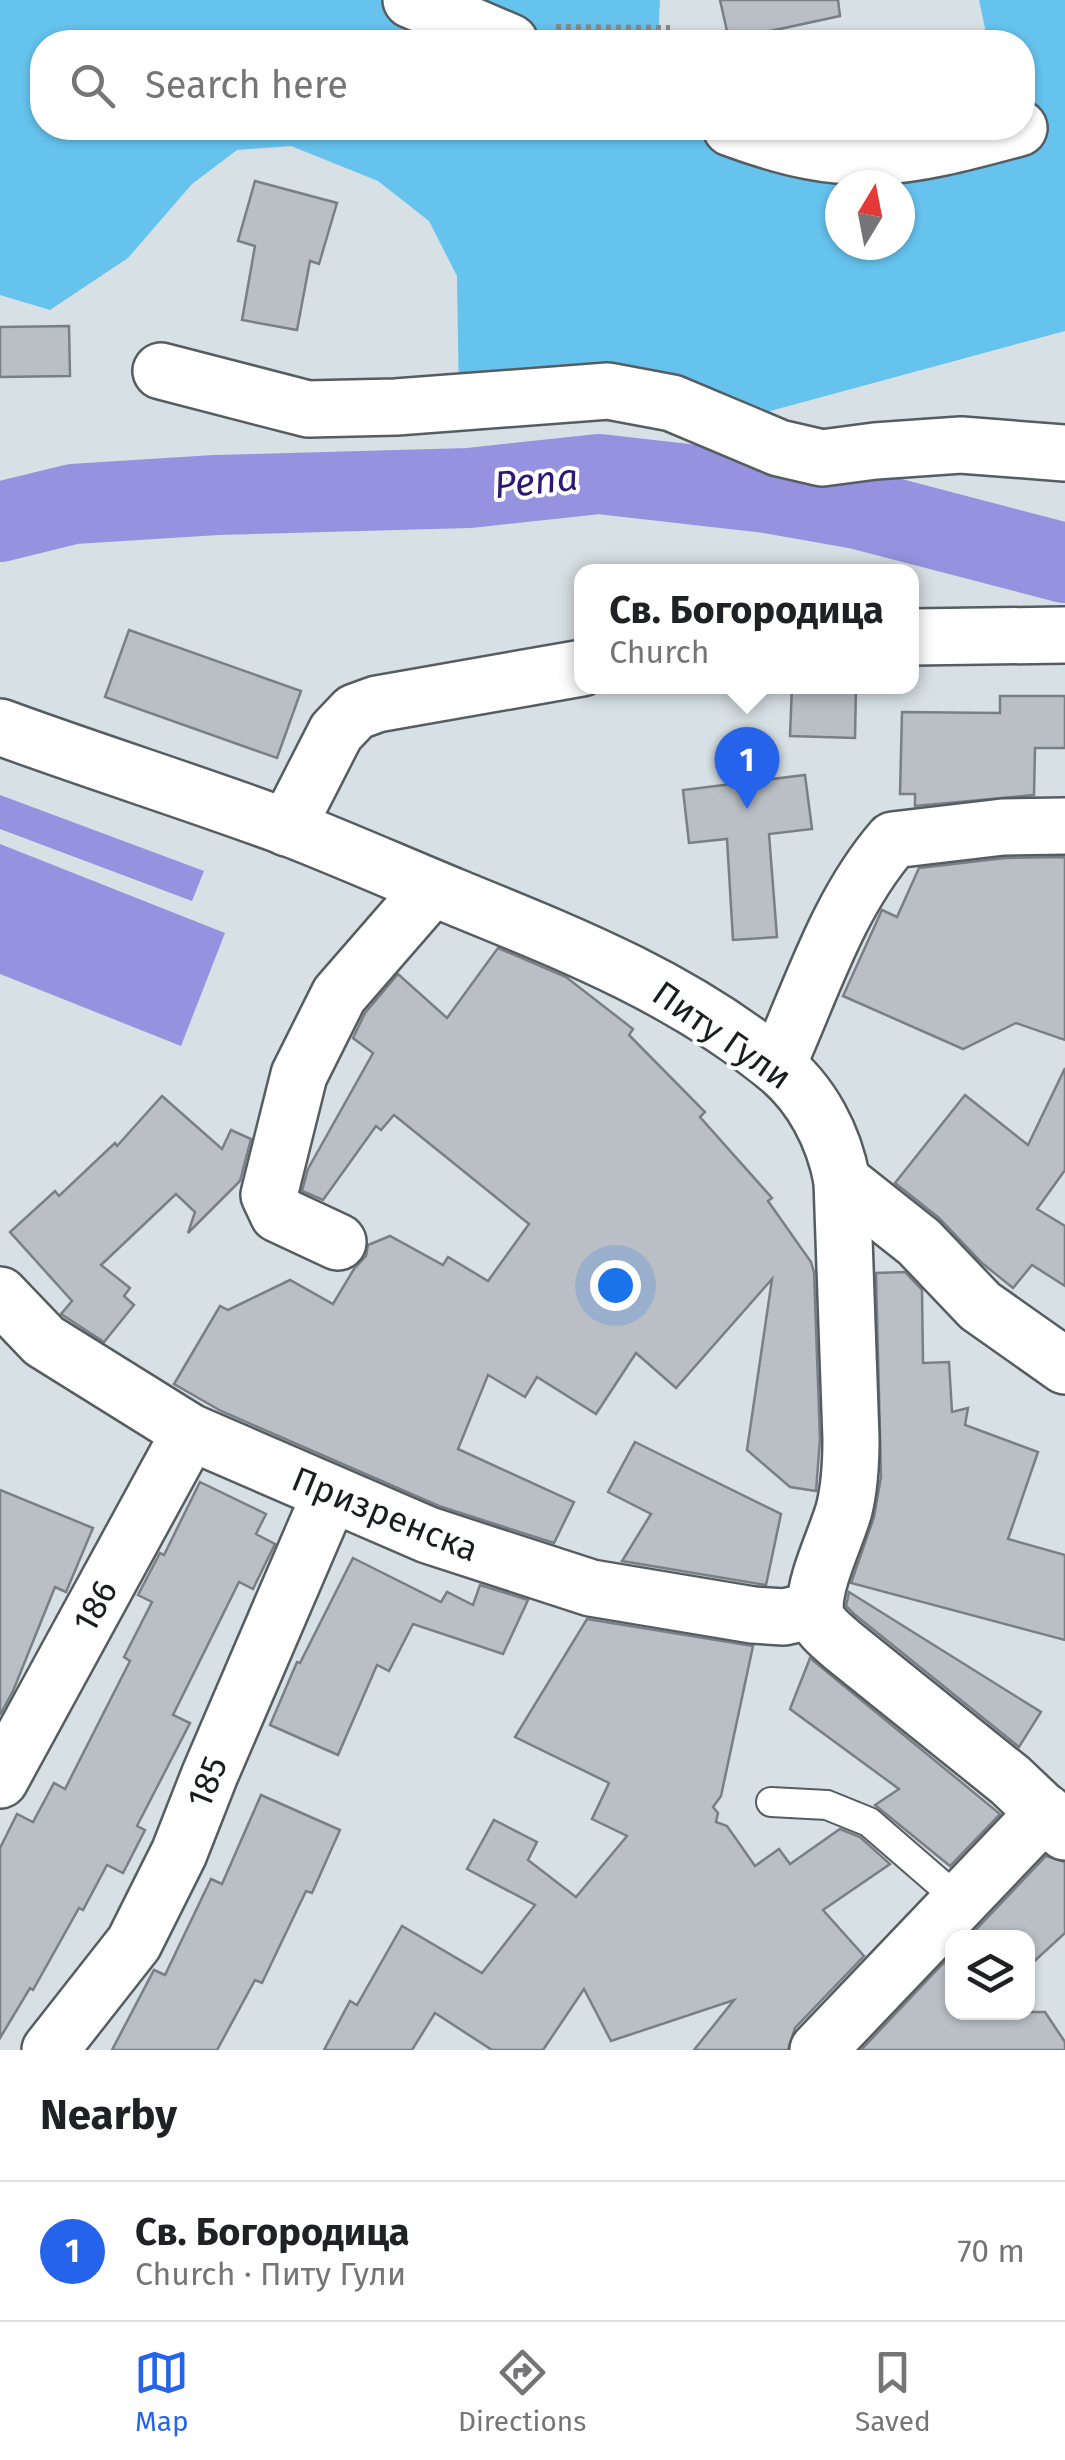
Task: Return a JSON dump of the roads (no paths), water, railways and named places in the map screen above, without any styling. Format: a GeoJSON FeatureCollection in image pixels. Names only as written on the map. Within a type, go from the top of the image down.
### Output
{"type":"FeatureCollection","features":[{"type":"Feature","properties":{"kind":"street"},"geometry":{"type":"LineString","coordinates":[[411,0],[482,30]]}},
{"type":"Feature","properties":{"kind":"street"},"geometry":{"type":"LineString","coordinates":[[1035,123],[1065,115]]}},
{"type":"Feature","properties":{"kind":"street"},"geometry":{"type":"LineString","coordinates":[[772,140],[816,153],[884,158],[971,140]]}},
{"type":"Feature","properties":{"kind":"street"},"geometry":{"type":"LineString","coordinates":[[162,371],[308,409],[396,408],[608,391],[672,403],[779,448],[822,458],[961,445],[1065,453]]}},
{"type":"Feature","properties":{"kind":"street"},"geometry":{"type":"LineString","coordinates":[[919,637],[1065,635]]}},
{"type":"Feature","properties":{"kind":"street"},"geometry":{"type":"LineString","coordinates":[[287,828],[336,732],[355,712],[376,704],[574,669]]}},
{"type":"Feature","properties":{"kind":"street","name":"Питу Гули"},"geometry":{"type":"LineString","coordinates":[[0,727],[287,828],[606,958],[668,992],[778,1066],[806,1096],[837,1151],[842,1181],[850,1471],[845,1505],[815,1610]]}},
{"type":"Feature","properties":{"kind":"street"},"geometry":{"type":"LineString","coordinates":[[778,1066],[842,916],[870,867],[893,840],[1003,826],[1065,826]]}},
{"type":"Feature","properties":{"kind":"street"},"geometry":{"type":"LineString","coordinates":[[338,1242],[278,1214],[269,1194],[299,1075],[339,995],[432,888]]}},
{"type":"Feature","properties":{"kind":"street"},"geometry":{"type":"LineString","coordinates":[[842,1181],[919,1242],[980,1306],[1065,1366]]}},
{"type":"Feature","properties":{"kind":"street","name":"Призренска"},"geometry":{"type":"LineString","coordinates":[[0,1295],[44,1341],[190,1432],[428,1536],[591,1588],[753,1616],[784,1617],[815,1610]]}},
{"type":"Feature","properties":{"kind":"street","name":"186"},"geometry":{"type":"LineString","coordinates":[[0,1780],[190,1432]]}},
{"type":"Feature","properties":{"kind":"street","name":"185"},"geometry":{"type":"LineString","coordinates":[[50,2050],[134,1944],[179,1853],[330,1495]]}},
{"type":"Feature","properties":{"kind":"street"},"geometry":{"type":"LineString","coordinates":[[815,1610],[825,1630],[842,1646],[1055,1822],[960,1900],[818,2050]]}},
{"type":"Feature","properties":{"kind":"lane"},"geometry":{"type":"LineString","coordinates":[[772,1802],[827,1805],[869,1822],[960,1900]]}},
{"type":"Feature","properties":{"kind":"waterway","name":"Pena"},"geometry":{"type":"LineString","coordinates":[[0,522],[73,504],[216,495],[469,488],[599,474],[767,493],[858,509],[1065,563]]}},
{"type":"Feature","properties":{"kind":"place","name":"Св. Богородица"},"geometry":{"type":"Point","coordinates":[747,809]}}]}
